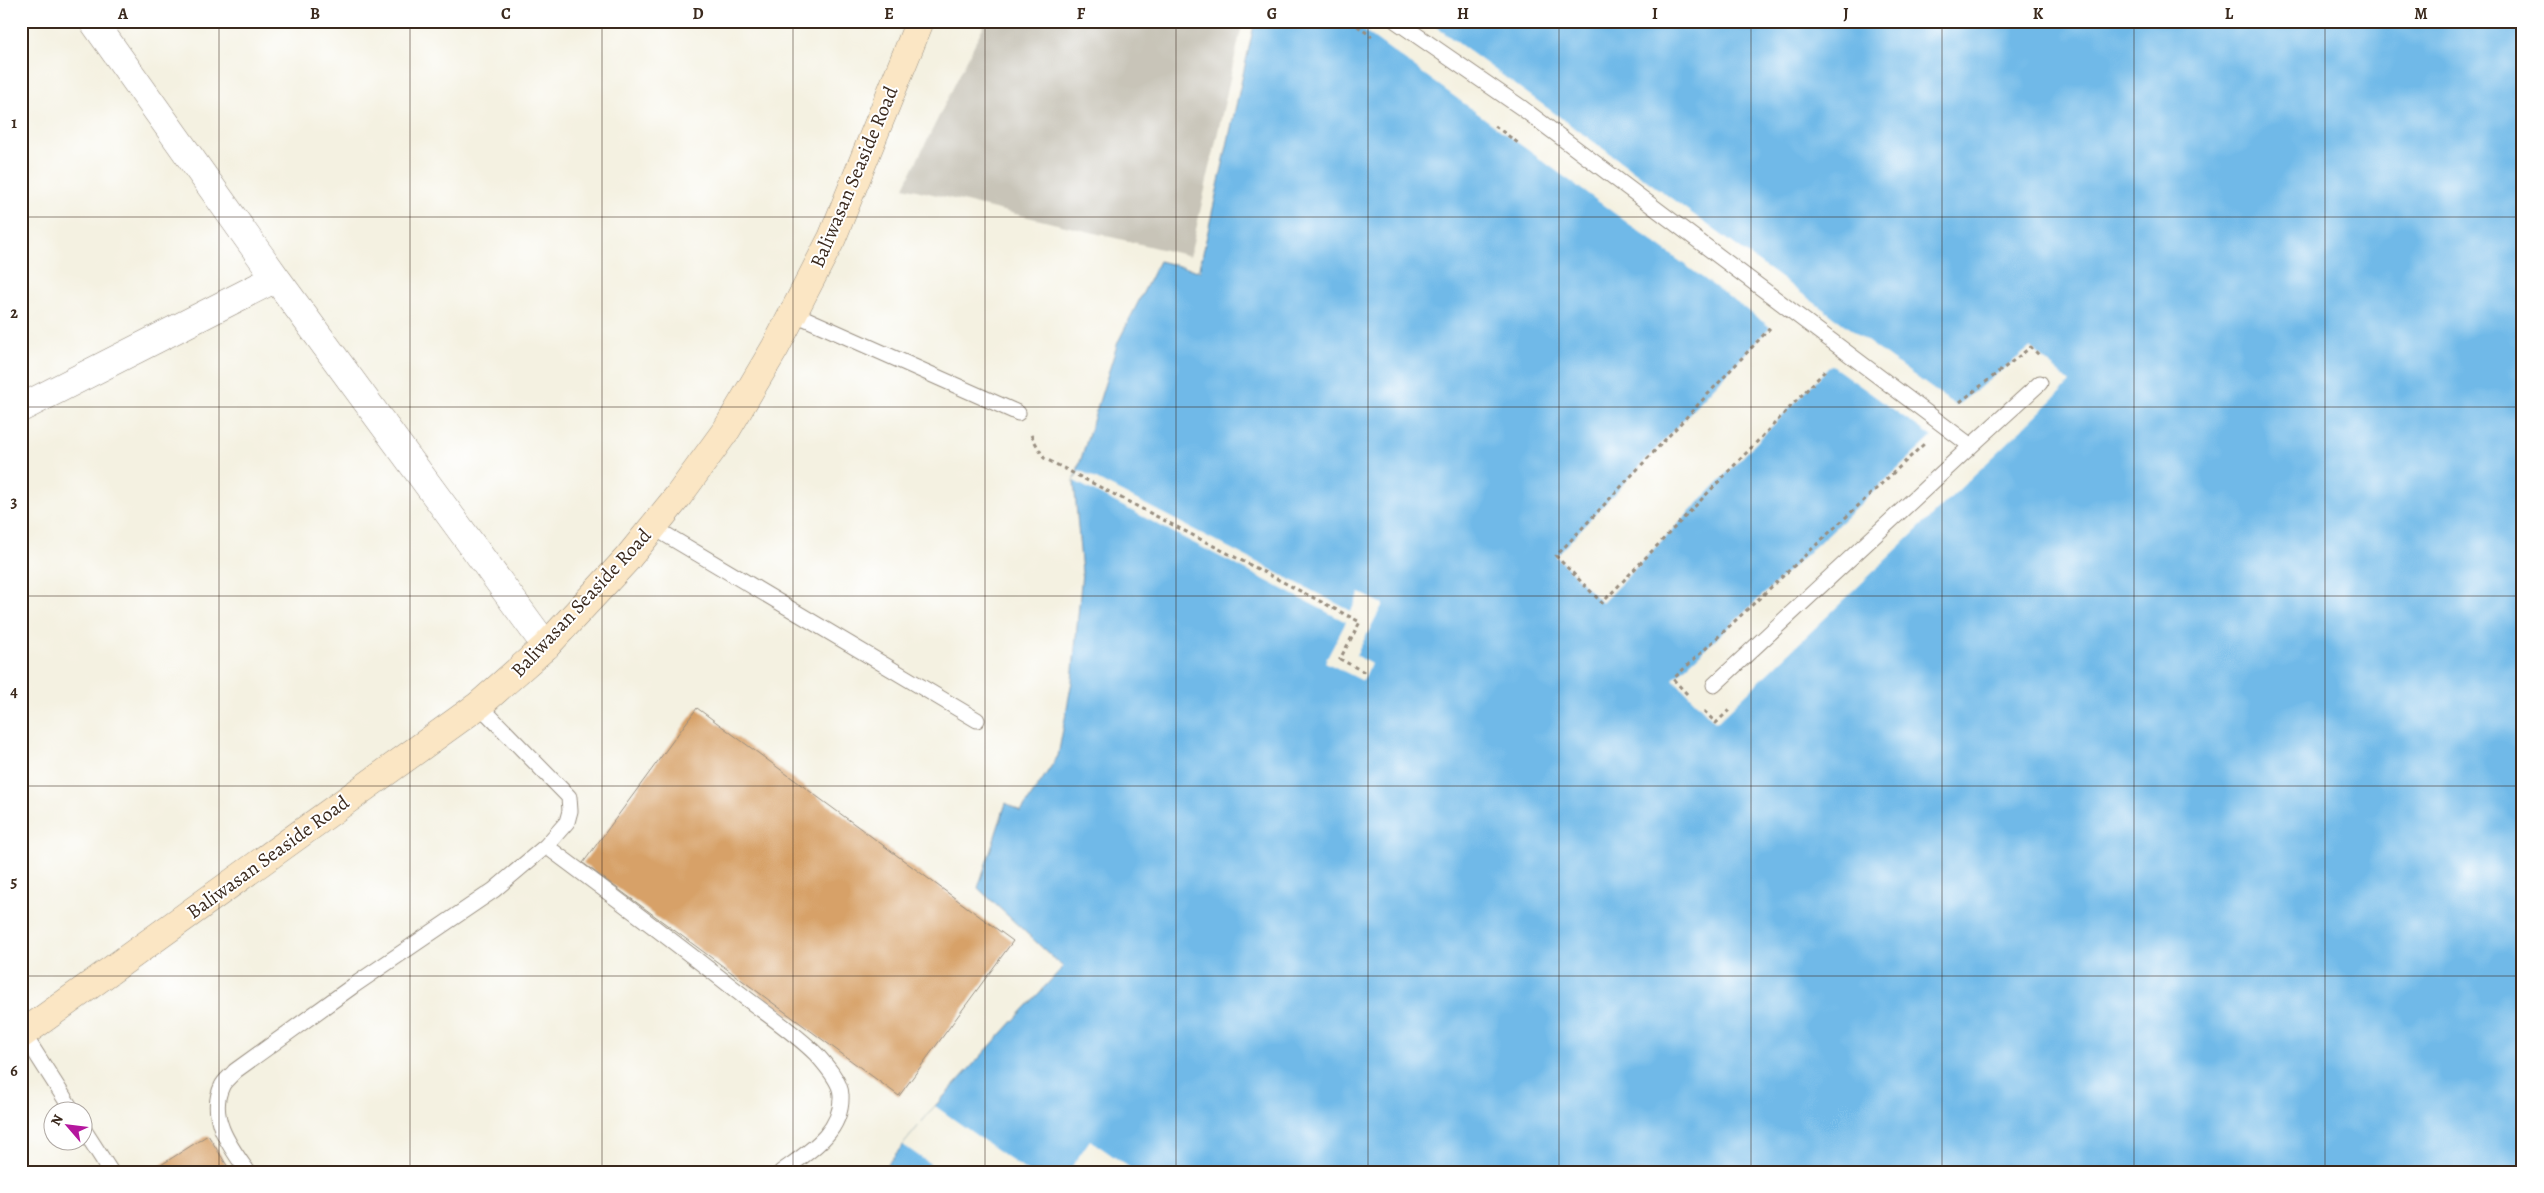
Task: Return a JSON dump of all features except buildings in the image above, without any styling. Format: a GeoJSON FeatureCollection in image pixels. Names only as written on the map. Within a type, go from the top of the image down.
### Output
{"type":"FeatureCollection","features":[{"type":"Feature","properties":{"kind":"main road","name":"Baliwasan Seaside Road"},"geometry":{"type":"LineString","coordinates":[[22,1034],[479,705],[546,646],[628,559],[727,429],[793,313],[832,238],[920,21]]}},
{"type":"Feature","properties":{"kind":"street"},"geometry":{"type":"LineString","coordinates":[[93,21],[276,278],[546,646]]}},
{"type":"Feature","properties":{"kind":"street"},"geometry":{"type":"LineString","coordinates":[[21,408],[276,278]]}},
{"type":"Feature","properties":{"kind":"lane"},"geometry":{"type":"LineString","coordinates":[[1396,21],[1522,108],[1971,446]]}},
{"type":"Feature","properties":{"kind":"lane"},"geometry":{"type":"LineString","coordinates":[[793,313],[1018,413]]}},
{"type":"Feature","properties":{"kind":"lane"},"geometry":{"type":"LineString","coordinates":[[1714,685],[2040,383]]}},
{"type":"Feature","properties":{"kind":"lane"},"geometry":{"type":"LineString","coordinates":[[653,527],[977,720]]}},
{"type":"Feature","properties":{"kind":"lane"},"geometry":{"type":"LineString","coordinates":[[248,1172],[230,1146],[218,1120],[217,1105],[222,1085],[235,1071],[353,986],[494,890],[546,846],[566,822],[570,811],[568,797],[479,705]]}},
{"type":"Feature","properties":{"kind":"lane"},"geometry":{"type":"LineString","coordinates":[[546,846],[686,951],[816,1054],[836,1081],[841,1094],[840,1108],[834,1124],[823,1142],[781,1172]]}},
{"type":"Feature","properties":{"kind":"lane"},"geometry":{"type":"LineString","coordinates":[[22,1034],[65,1100]]}},
{"type":"Feature","properties":{"kind":"lane"},"geometry":{"type":"LineString","coordinates":[[92,1143],[111,1172]]}},
{"type":"Feature","properties":{"kind":"path"},"geometry":{"type":"LineString","coordinates":[[1351,21],[1375,39]]}},
{"type":"Feature","properties":{"kind":"path"},"geometry":{"type":"LineString","coordinates":[[1488,121],[1520,145]]}},
{"type":"Feature","properties":{"kind":"path"},"geometry":{"type":"LineString","coordinates":[[1763,321],[1771,327],[1556,556],[1602,603],[1831,365]]}},
{"type":"Feature","properties":{"kind":"path"},"geometry":{"type":"LineString","coordinates":[[1956,406],[2031,347],[2044,359]]}},
{"type":"Feature","properties":{"kind":"path"},"geometry":{"type":"LineString","coordinates":[[1018,413],[1044,458],[1360,622],[1340,659],[1366,673]]}},
{"type":"Feature","properties":{"kind":"path"},"geometry":{"type":"LineString","coordinates":[[1691,698],[1673,679],[1925,444]]}},
{"type":"Feature","properties":{"kind":"path"},"geometry":{"type":"LineString","coordinates":[[1698,704],[1716,723],[1730,710]]}},
{"type":"Feature","properties":{"kind":"shaded area"},"geometry":{"type":"Polygon","coordinates":[[[986,21],[1243,21],[1190,256],[904,187],[986,21]]]}},
{"type":"Feature","properties":{"kind":"water"},"geometry":{"type":"Polygon","coordinates":[[[1255,21],[2523,21],[2523,1172],[881,1172],[935,1106],[1063,967],[978,888],[1006,803],[1021,812],[1058,756],[1072,681],[1082,573],[1074,481],[1118,342],[1159,261],[1199,271],[1255,21]]]}},
{"type":"Feature","properties":{"kind":"pier"},"geometry":{"type":"Polygon","coordinates":[[[1351,21],[1428,21],[1956,406],[2031,347],[2070,383],[1716,723],[1673,679],[1932,437],[1831,365],[1602,603],[1556,556],[1770,327],[1351,21]]]}},
{"type":"Feature","properties":{"kind":"pier"},"geometry":{"type":"Polygon","coordinates":[[[1079,470],[1351,611],[1360,593],[1383,604],[1356,655],[1371,664],[1363,681],[1325,662],[1346,622],[1074,481],[1079,470]]]}},
{"type":"Feature","properties":{"kind":"pier"},"geometry":{"type":"Polygon","coordinates":[[[935,1106],[1028,1172],[942,1172],[903,1145],[935,1106]]]}},
{"type":"Feature","properties":{"kind":"pier"},"geometry":{"type":"Polygon","coordinates":[[[1090,1140],[1136,1172],[1068,1172],[1090,1140]]]}}]}
